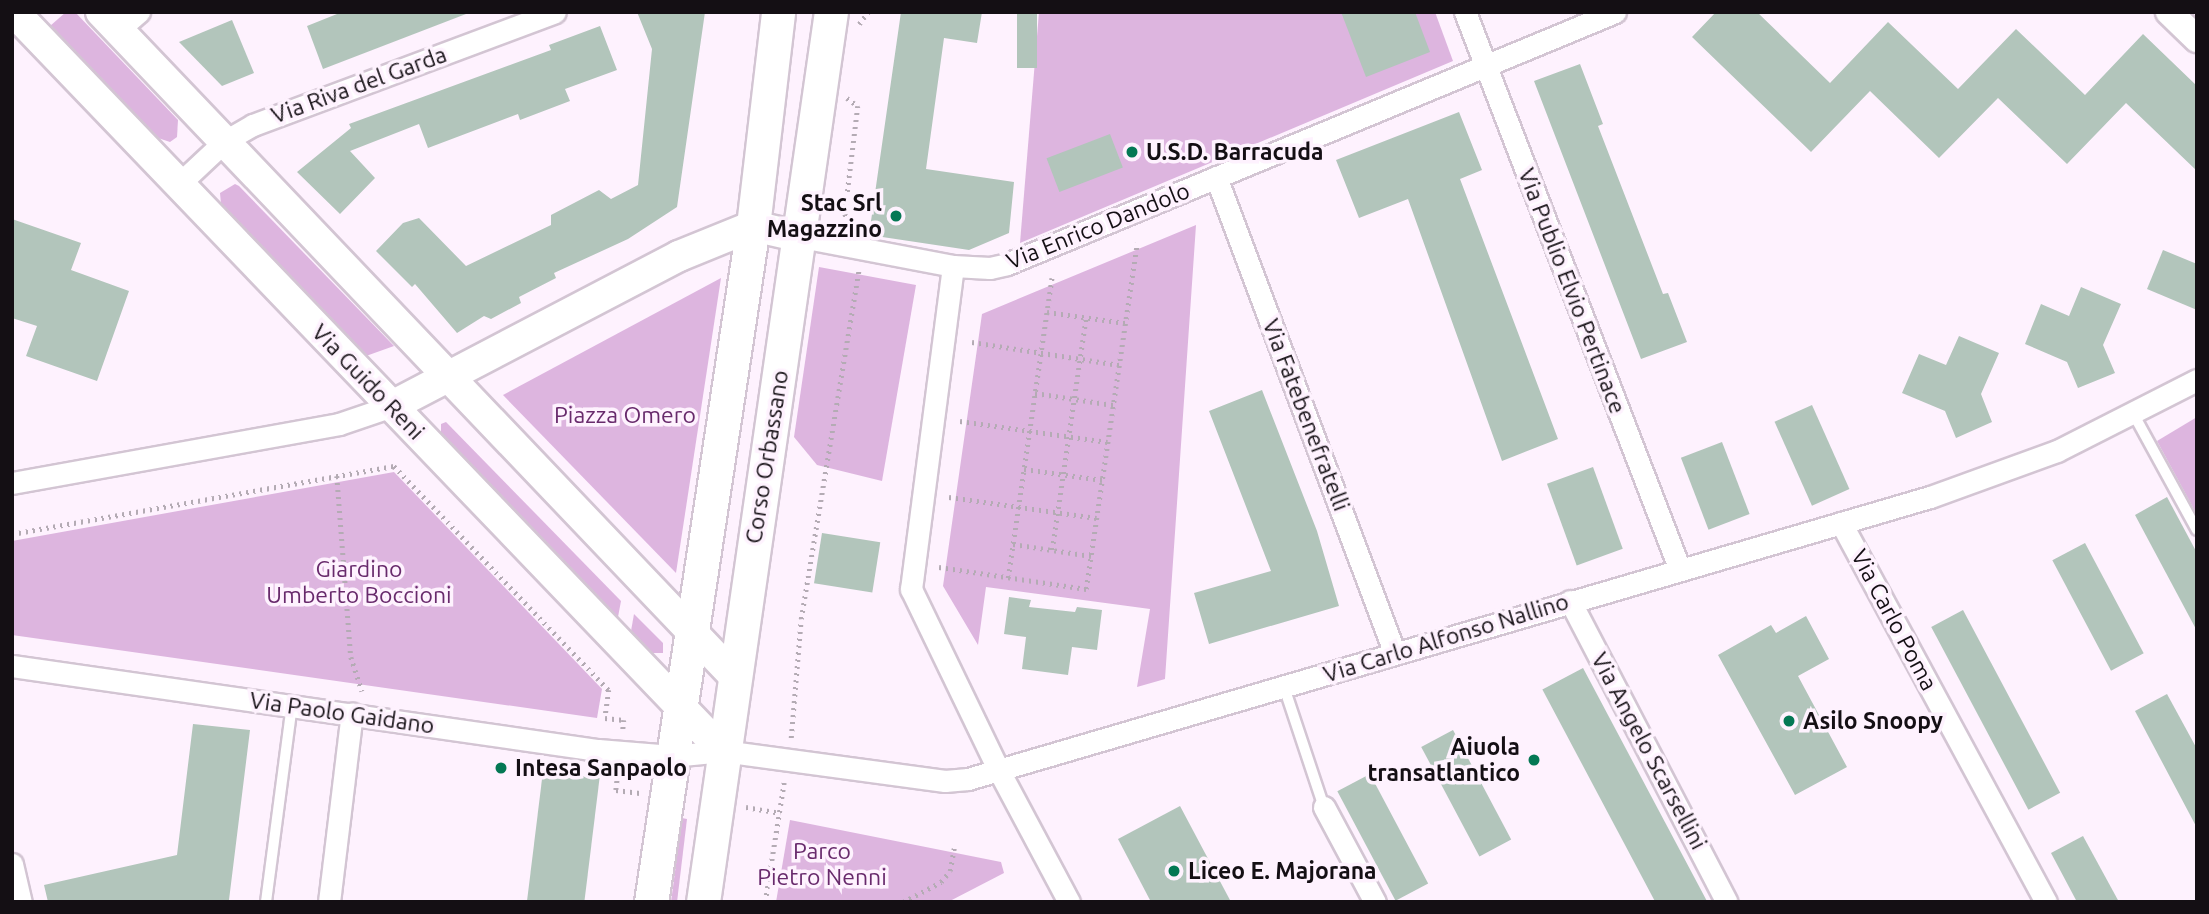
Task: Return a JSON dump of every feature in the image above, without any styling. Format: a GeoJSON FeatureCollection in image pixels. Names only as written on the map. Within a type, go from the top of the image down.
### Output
{"type":"FeatureCollection","features":[{"type":"Feature","properties":{"kind":"main road","name":"Via Guido Reni"},"geometry":{"type":"LineString","coordinates":[[14,12],[723,751]]}},
{"type":"Feature","properties":{"kind":"main road","name":"Corso Orbassano"},"geometry":{"type":"LineString","coordinates":[[651,902],[753,226],[778,12]]}},
{"type":"Feature","properties":{"kind":"main road"},"geometry":{"type":"LineString","coordinates":[[119,18],[225,141],[733,675]]}},
{"type":"Feature","properties":{"kind":"main road","name":"Corso Orbassano"},"geometry":{"type":"LineString","coordinates":[[703,902],[733,675],[801,237],[839,21]]}},
{"type":"Feature","properties":{"kind":"main road"},"geometry":{"type":"LineString","coordinates":[[392,406],[679,256],[753,226],[801,237]]}},
{"type":"Feature","properties":{"kind":"street","name":"Via Riva del Garda"},"geometry":{"type":"LineString","coordinates":[[179,184],[225,141],[253,125],[555,12]]}},
{"type":"Feature","properties":{"kind":"street","name":"Via Publio Elvio Pertinace"},"geometry":{"type":"LineString","coordinates":[[1465,12],[1680,570]]}},
{"type":"Feature","properties":{"kind":"street","name":"Via Enrico Dandolo"},"geometry":{"type":"LineString","coordinates":[[801,237],[862,251],[954,266],[990,268],[1007,264],[1615,12]]}},
{"type":"Feature","properties":{"kind":"street"},"geometry":{"type":"LineString","coordinates":[[2169,12],[2197,39]]}},
{"type":"Feature","properties":{"kind":"street","name":"Via Fatebenefratelli"},"geometry":{"type":"LineString","coordinates":[[1216,177],[1395,654]]}},
{"type":"Feature","properties":{"kind":"street"},"geometry":{"type":"LineString","coordinates":[[954,266],[910,577],[911,589],[998,769],[1069,902]]}},
{"type":"Feature","properties":{"kind":"street","name":"Via Carlo Alfonso Nallino"},"geometry":{"type":"LineString","coordinates":[[672,756],[723,751],[945,781],[998,769],[1841,523],[1992,476],[2134,415],[2197,380]]}},
{"type":"Feature","properties":{"kind":"street"},"geometry":{"type":"LineString","coordinates":[[12,483],[339,424],[392,406]]}},
{"type":"Feature","properties":{"kind":"street","name":"Via Carlo Poma"},"geometry":{"type":"LineString","coordinates":[[1841,523],[2046,902]]}},
{"type":"Feature","properties":{"kind":"street","name":"Via Angelo Scarsellini"},"geometry":{"type":"LineString","coordinates":[[1570,601],[1727,902]]}},
{"type":"Feature","properties":{"kind":"street","name":"Via Paolo Gaidano"},"geometry":{"type":"LineString","coordinates":[[12,666],[621,752],[672,756]]}},
{"type":"Feature","properties":{"kind":"street"},"geometry":{"type":"LineString","coordinates":[[328,902],[352,713]]}},
{"type":"Feature","properties":{"kind":"street"},"geometry":{"type":"LineString","coordinates":[[1324,807],[1375,902]]}},
{"type":"Feature","properties":{"kind":"street"},"geometry":{"type":"LineString","coordinates":[[12,863],[22,902]]}},
{"type":"Feature","properties":{"kind":"lane"},"geometry":{"type":"LineString","coordinates":[[2134,415],[2197,530]]}},
{"type":"Feature","properties":{"kind":"lane"},"geometry":{"type":"LineString","coordinates":[[1283,687],[1324,807]]}},
{"type":"Feature","properties":{"kind":"lane"},"geometry":{"type":"LineString","coordinates":[[266,902],[292,705]]}},
{"type":"Feature","properties":{"kind":"path"},"geometry":{"type":"LineString","coordinates":[[839,21],[867,19],[868,12]]}},
{"type":"Feature","properties":{"kind":"path"},"geometry":{"type":"LineString","coordinates":[[765,902],[788,760],[801,619],[862,251],[845,214],[858,106],[839,91]]}},
{"type":"Feature","properties":{"kind":"path"},"geometry":{"type":"LineString","coordinates":[[939,567],[1087,589],[1137,243]]}},
{"type":"Feature","properties":{"kind":"path"},"geometry":{"type":"LineString","coordinates":[[1008,578],[1052,278]]}},
{"type":"Feature","properties":{"kind":"path"},"geometry":{"type":"LineString","coordinates":[[1047,312],[1125,323]]}},
{"type":"Feature","properties":{"kind":"path"},"geometry":{"type":"LineString","coordinates":[[1052,550],[1086,318]]}},
{"type":"Feature","properties":{"kind":"path"},"geometry":{"type":"LineString","coordinates":[[972,342],[1119,365]]}},
{"type":"Feature","properties":{"kind":"path"},"geometry":{"type":"LineString","coordinates":[[1035,393],[1113,405]]}},
{"type":"Feature","properties":{"kind":"path"},"geometry":{"type":"LineString","coordinates":[[960,421],[1108,442]]}},
{"type":"Feature","properties":{"kind":"path"},"geometry":{"type":"LineString","coordinates":[[12,534],[394,466],[609,690],[605,718],[624,720],[616,790],[666,796]]}},
{"type":"Feature","properties":{"kind":"path"},"geometry":{"type":"LineString","coordinates":[[1024,469],[1102,480]]}},
{"type":"Feature","properties":{"kind":"path"},"geometry":{"type":"LineString","coordinates":[[337,476],[351,657],[359,691],[369,692]]}},
{"type":"Feature","properties":{"kind":"path"},"geometry":{"type":"LineString","coordinates":[[949,496],[1097,518]]}},
{"type":"Feature","properties":{"kind":"path"},"geometry":{"type":"LineString","coordinates":[[1013,544],[1091,556]]}},
{"type":"Feature","properties":{"kind":"path"},"geometry":{"type":"LineString","coordinates":[[717,802],[780,813]]}},
{"type":"Feature","properties":{"kind":"path"},"geometry":{"type":"LineString","coordinates":[[903,902],[941,882],[950,872],[954,848]]}},
{"type":"Feature","properties":{"kind":"green space"},"geometry":{"type":"Polygon","coordinates":[[[66,12],[75,12],[178,120],[177,137],[170,142],[158,138],[50,26],[66,12]]]}},
{"type":"Feature","properties":{"kind":"green space","name":"U.S.D. Barracuda"},"geometry":{"type":"Polygon","coordinates":[[[1039,12],[1435,12],[1453,61],[1020,243],[1039,12]]]}},
{"type":"Feature","properties":{"kind":"green space"},"geometry":{"type":"Polygon","coordinates":[[[235,184],[394,346],[366,356],[221,204],[220,193],[235,184]]]}},
{"type":"Feature","properties":{"kind":"green space"},"geometry":{"type":"Polygon","coordinates":[[[1196,225],[1165,679],[1137,687],[1150,609],[986,587],[978,645],[943,586],[982,314],[1196,225]]]}},
{"type":"Feature","properties":{"kind":"green space"},"geometry":{"type":"Polygon","coordinates":[[[819,267],[916,285],[882,481],[817,465],[794,437],[819,267]]]}},
{"type":"Feature","properties":{"kind":"green space","name":"Piazza Omero"},"geometry":{"type":"Polygon","coordinates":[[[721,278],[676,573],[503,395],[721,278]]]}},
{"type":"Feature","properties":{"kind":"green space"},"geometry":{"type":"Polygon","coordinates":[[[2197,417],[2197,515],[2157,441],[2197,417]]]}},
{"type":"Feature","properties":{"kind":"green space"},"geometry":{"type":"Polygon","coordinates":[[[446,422],[621,601],[618,617],[441,433],[441,424],[446,422]]]}},
{"type":"Feature","properties":{"kind":"green space","name":"Giardino Umberto Boccioni"},"geometry":{"type":"Polygon","coordinates":[[[394,472],[602,689],[597,718],[12,635],[12,541],[394,472]]]}},
{"type":"Feature","properties":{"kind":"green space"},"geometry":{"type":"Polygon","coordinates":[[[634,614],[663,643],[663,653],[652,653],[631,631],[634,614]]]}},
{"type":"Feature","properties":{"kind":"green space"},"geometry":{"type":"Polygon","coordinates":[[[682,818],[687,819],[677,902],[671,902],[682,818]]]}},
{"type":"Feature","properties":{"kind":"green space","name":"Parco Pietro Nenni"},"geometry":{"type":"Polygon","coordinates":[[[790,820],[1001,862],[1004,873],[948,902],[776,902],[790,820]]]}},
{"type":"Feature","properties":{"kind":"building"},"geometry":{"type":"Polygon","coordinates":[[[342,12],[466,14],[323,69],[307,26],[342,12]]]}},
{"type":"Feature","properties":{"kind":"building"},"geometry":{"type":"Polygon","coordinates":[[[637,12],[705,12],[677,207],[628,239],[554,273],[556,278],[519,297],[521,303],[491,319],[484,316],[457,333],[415,284],[412,287],[376,251],[403,223],[419,218],[466,266],[551,225],[551,215],[599,190],[611,199],[638,185],[652,49],[637,12]]]}},
{"type":"Feature","properties":{"kind":"building"},"geometry":{"type":"Polygon","coordinates":[[[901,12],[982,12],[977,43],[944,38],[926,169],[1014,182],[1009,233],[969,250],[869,235],[901,12]]]}},
{"type":"Feature","properties":{"kind":"building"},"geometry":{"type":"Polygon","coordinates":[[[1017,12],[1037,12],[1037,68],[1017,68],[1017,12]]]}},
{"type":"Feature","properties":{"kind":"building"},"geometry":{"type":"Polygon","coordinates":[[[1341,12],[1415,12],[1430,52],[1366,77],[1341,12]]]}},
{"type":"Feature","properties":{"kind":"building"},"geometry":{"type":"Polygon","coordinates":[[[1716,12],[1757,12],[1830,83],[1888,22],[1958,89],[2016,29],[2085,95],[2143,34],[2197,86],[2197,171],[2126,103],[2067,164],[1998,98],[1939,158],[1870,91],[1811,152],[1692,37],[1716,12]]]}},
{"type":"Feature","properties":{"kind":"building"},"geometry":{"type":"Polygon","coordinates":[[[232,20],[254,73],[222,86],[179,42],[232,20]]]}},
{"type":"Feature","properties":{"kind":"building"},"geometry":{"type":"Polygon","coordinates":[[[600,26],[617,70],[565,89],[570,101],[520,120],[518,114],[428,148],[419,124],[350,151],[375,178],[340,214],[297,172],[351,128],[349,124],[551,50],[549,45],[600,26]]]}},
{"type":"Feature","properties":{"kind":"building"},"geometry":{"type":"Polygon","coordinates":[[[1580,64],[1603,124],[1598,126],[1663,294],[1668,293],[1687,342],[1641,359],[1534,81],[1580,64]]]}},
{"type":"Feature","properties":{"kind":"building"},"geometry":{"type":"Polygon","coordinates":[[[1459,112],[1482,170],[1460,179],[1558,439],[1502,461],[1408,199],[1359,218],[1336,160],[1459,112]]]}},
{"type":"Feature","properties":{"kind":"building"},"geometry":{"type":"Polygon","coordinates":[[[1110,134],[1123,168],[1059,192],[1047,158],[1110,134]]]}},
{"type":"Feature","properties":{"kind":"building"},"geometry":{"type":"Polygon","coordinates":[[[12,219],[81,243],[71,270],[129,291],[97,381],[26,356],[37,326],[12,318],[12,219]]]}},
{"type":"Feature","properties":{"kind":"building"},"geometry":{"type":"Polygon","coordinates":[[[2163,250],[2197,264],[2197,310],[2147,289],[2163,250]]]}},
{"type":"Feature","properties":{"kind":"building"},"geometry":{"type":"Polygon","coordinates":[[[2081,287],[2121,304],[2103,345],[2115,373],[2078,388],[2067,362],[2025,344],[2041,304],[2069,316],[2081,287]]]}},
{"type":"Feature","properties":{"kind":"building"},"geometry":{"type":"Polygon","coordinates":[[[1959,336],[1999,353],[1981,394],[1992,422],[1956,438],[1945,411],[1902,393],[1919,354],[1946,365],[1959,336]]]}},
{"type":"Feature","properties":{"kind":"building"},"geometry":{"type":"Polygon","coordinates":[[[1262,390],[1317,531],[1339,606],[1209,644],[1194,593],[1271,571],[1209,411],[1262,390]]]}},
{"type":"Feature","properties":{"kind":"building"},"geometry":{"type":"Polygon","coordinates":[[[1812,405],[1849,489],[1812,506],[1775,422],[1812,405]]]}},
{"type":"Feature","properties":{"kind":"building"},"geometry":{"type":"Polygon","coordinates":[[[1722,442],[1750,514],[1709,530],[1681,458],[1722,442]]]}},
{"type":"Feature","properties":{"kind":"building"},"geometry":{"type":"Polygon","coordinates":[[[1593,467],[1623,549],[1577,566],[1547,484],[1593,467]]]}},
{"type":"Feature","properties":{"kind":"building"},"geometry":{"type":"Polygon","coordinates":[[[2167,497],[2197,553],[2197,631],[2135,515],[2167,497]]]}},
{"type":"Feature","properties":{"kind":"building"},"geometry":{"type":"Polygon","coordinates":[[[822,533],[880,542],[872,593],[814,583],[822,533]]]}},
{"type":"Feature","properties":{"kind":"building"},"geometry":{"type":"Polygon","coordinates":[[[2085,543],[2144,653],[2111,671],[2052,560],[2085,543]]]}},
{"type":"Feature","properties":{"kind":"building"},"geometry":{"type":"Polygon","coordinates":[[[1009,597],[1031,600],[1029,607],[1075,612],[1077,607],[1102,610],[1097,650],[1072,647],[1068,675],[1022,669],[1026,637],[1004,634],[1009,597]]]}},
{"type":"Feature","properties":{"kind":"building"},"geometry":{"type":"Polygon","coordinates":[[[1963,610],[2060,793],[2028,810],[1931,627],[1963,610]]]}},
{"type":"Feature","properties":{"kind":"building","name":"Asilo Snoopy"},"geometry":{"type":"Polygon","coordinates":[[[1806,616],[1829,659],[1798,676],[1847,767],[1795,795],[1718,655],[1771,625],[1776,633],[1806,616]]]}},
{"type":"Feature","properties":{"kind":"building"},"geometry":{"type":"Polygon","coordinates":[[[1583,668],[1707,902],[1655,902],[1542,690],[1583,668]]]}},
{"type":"Feature","properties":{"kind":"building"},"geometry":{"type":"Polygon","coordinates":[[[2167,694],[2197,749],[2197,828],[2135,711],[2167,694]]]}},
{"type":"Feature","properties":{"kind":"building"},"geometry":{"type":"Polygon","coordinates":[[[193,724],[250,730],[229,900],[48,902],[44,885],[177,855],[193,724]]]}},
{"type":"Feature","properties":{"kind":"building"},"geometry":{"type":"Polygon","coordinates":[[[1453,730],[1511,839],[1479,856],[1421,747],[1453,730]]]}},
{"type":"Feature","properties":{"kind":"building"},"geometry":{"type":"Polygon","coordinates":[[[543,771],[600,778],[584,902],[527,902],[543,771]]]}},
{"type":"Feature","properties":{"kind":"building"},"geometry":{"type":"Polygon","coordinates":[[[1370,774],[1428,883],[1396,901],[1337,791],[1370,774]]]}},
{"type":"Feature","properties":{"kind":"building","name":"Liceo E. Majorana"},"geometry":{"type":"Polygon","coordinates":[[[1180,806],[1231,902],[1151,902],[1118,839],[1180,806]]]}},
{"type":"Feature","properties":{"kind":"building"},"geometry":{"type":"Polygon","coordinates":[[[2083,836],[2119,902],[2077,902],[2051,853],[2083,836]]]}},
{"type":"Feature","properties":{"kind":"place","name":"U.S.D. Barracuda"},"geometry":{"type":"Point","coordinates":[1132,152]}},
{"type":"Feature","properties":{"kind":"place","name":"Stac Srl Magazzino"},"geometry":{"type":"Point","coordinates":[896,216]}},
{"type":"Feature","properties":{"kind":"place","name":"Asilo Snoopy"},"geometry":{"type":"Point","coordinates":[1789,721]}},
{"type":"Feature","properties":{"kind":"place","name":"Aiuola transatlantico"},"geometry":{"type":"Point","coordinates":[1534,760]}},
{"type":"Feature","properties":{"kind":"place","name":"Intesa Sanpaolo"},"geometry":{"type":"Point","coordinates":[501,768]}},
{"type":"Feature","properties":{"kind":"place","name":"Liceo E. Majorana"},"geometry":{"type":"Point","coordinates":[1174,871]}}]}
